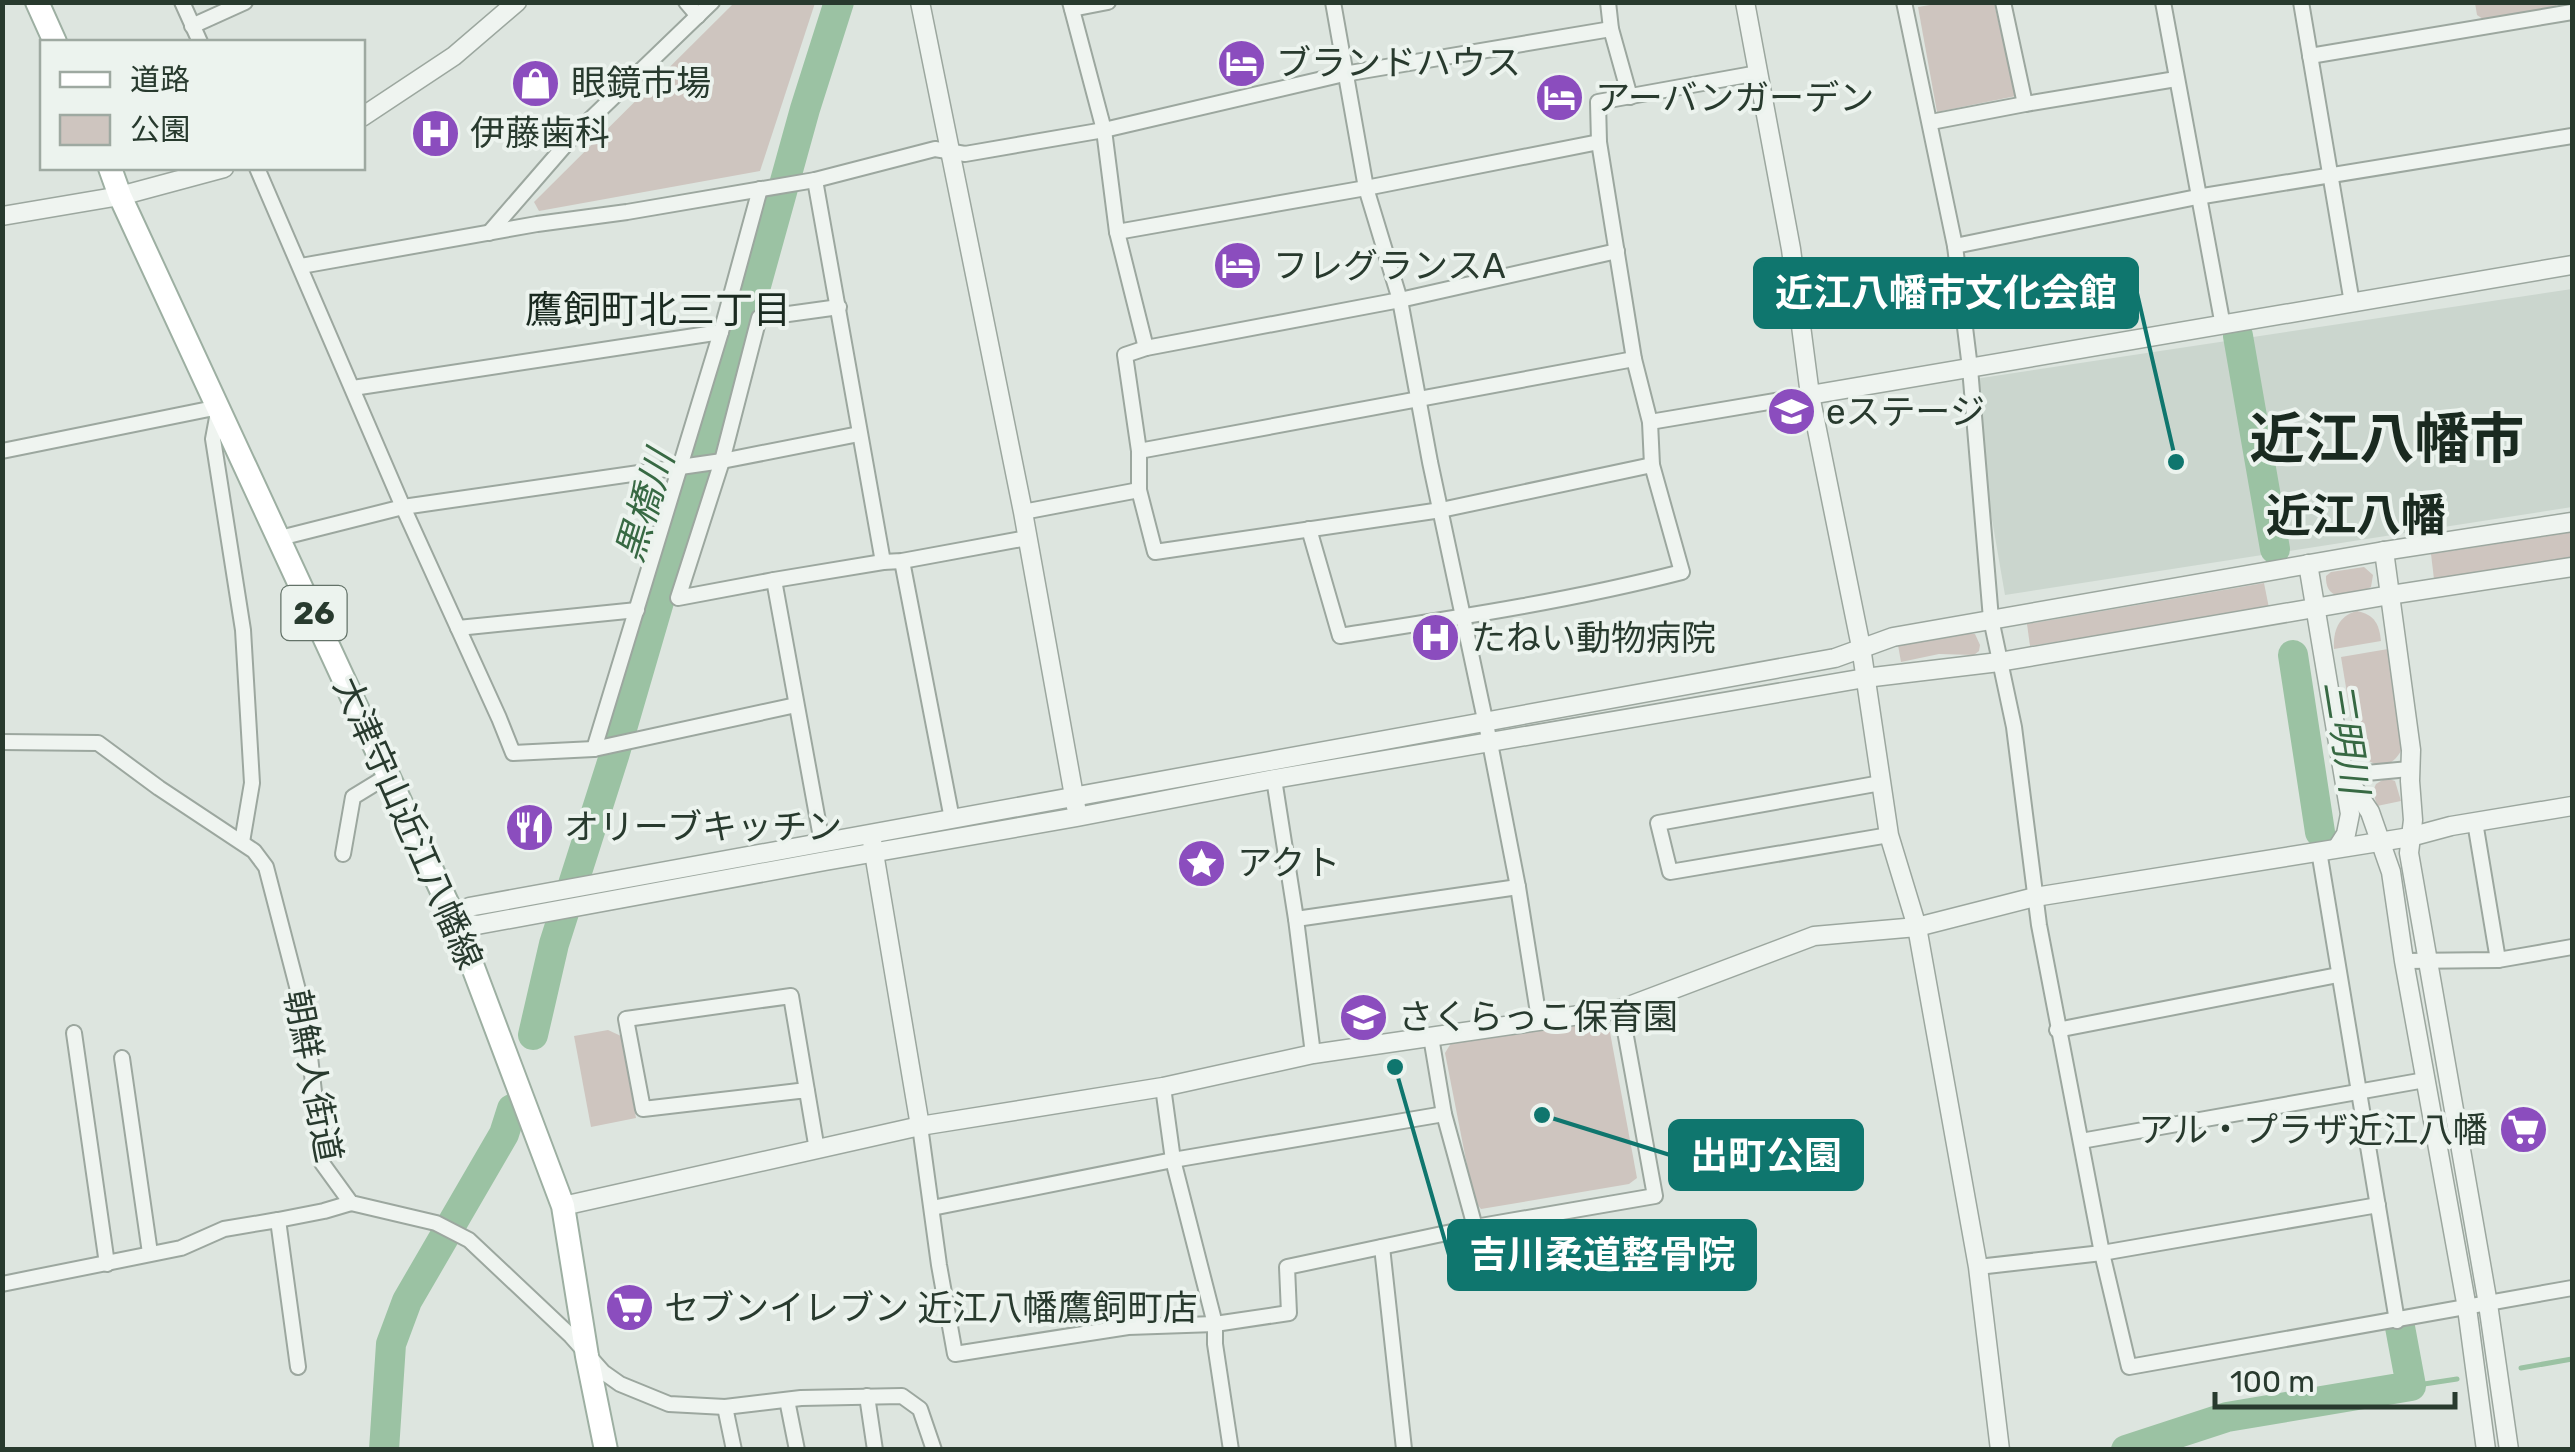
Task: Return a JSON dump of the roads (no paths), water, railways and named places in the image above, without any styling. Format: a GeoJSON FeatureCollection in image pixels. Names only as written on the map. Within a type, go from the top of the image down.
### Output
{"type":"FeatureCollection","features":[{"type":"Feature","properties":{"kind":"main road"},"geometry":{"type":"LineString","coordinates":[[38,2],[54,40]]}},
{"type":"Feature","properties":{"kind":"main road","name":"大津守山近江八幡線"},"geometry":{"type":"LineString","coordinates":[[111,170],[456,922],[563,1206],[606,1450]]}},
{"type":"Feature","properties":{"kind":"street"},"geometry":{"type":"LineString","coordinates":[[182,2],[199,40]]}},
{"type":"Feature","properties":{"kind":"street"},"geometry":{"type":"LineString","coordinates":[[192,26],[245,2]]}},
{"type":"Feature","properties":{"kind":"street"},"geometry":{"type":"LineString","coordinates":[[365,116],[454,56],[517,2]]}},
{"type":"Feature","properties":{"kind":"street"},"geometry":{"type":"LineString","coordinates":[[686,2],[698,16]]}},
{"type":"Feature","properties":{"kind":"street"},"geometry":{"type":"LineString","coordinates":[[488,234],[574,135],[712,2]]}},
{"type":"Feature","properties":{"kind":"street"},"geometry":{"type":"LineString","coordinates":[[920,2],[1023,512],[1078,817]]}},
{"type":"Feature","properties":{"kind":"street"},"geometry":{"type":"LineString","coordinates":[[1108,2],[1071,6],[1104,130],[1117,232],[1146,348]]}},
{"type":"Feature","properties":{"kind":"street"},"geometry":{"type":"LineString","coordinates":[[1333,2],[1366,188],[1400,300],[1490,743],[1539,1019]]}},
{"type":"Feature","properties":{"kind":"street"},"geometry":{"type":"LineString","coordinates":[[1608,2],[1611,29],[1630,97]]}},
{"type":"Feature","properties":{"kind":"street"},"geometry":{"type":"LineString","coordinates":[[1746,2],[1791,248],[1810,395],[1860,648],[1889,835],[1916,927],[1978,1267],[2000,1450]]}},
{"type":"Feature","properties":{"kind":"street"},"geometry":{"type":"LineString","coordinates":[[1904,2],[1955,246],[1970,368],[1991,619],[2014,727],[2034,897],[2102,1254],[2129,1366],[2572,1288]]}},
{"type":"Feature","properties":{"kind":"street"},"geometry":{"type":"LineString","coordinates":[[2003,2],[2025,104]]}},
{"type":"Feature","properties":{"kind":"street"},"geometry":{"type":"LineString","coordinates":[[2163,2],[2223,326]]}},
{"type":"Feature","properties":{"kind":"street"},"geometry":{"type":"LineString","coordinates":[[2301,2],[2352,303]]}},
{"type":"Feature","properties":{"kind":"street"},"geometry":{"type":"LineString","coordinates":[[2310,56],[2572,7]]}},
{"type":"Feature","properties":{"kind":"street"},"geometry":{"type":"LineString","coordinates":[[300,266],[815,180],[934,149],[966,154],[1104,130],[1344,74],[1611,29]]}},
{"type":"Feature","properties":{"kind":"street"},"geometry":{"type":"LineString","coordinates":[[1309,530],[1340,636],[1464,618],[1682,572],[1652,465],[1650,422],[1634,359],[1599,142],[1598,102],[1758,73]]}},
{"type":"Feature","properties":{"kind":"street"},"geometry":{"type":"LineString","coordinates":[[1931,122],[2176,79]]}},
{"type":"Feature","properties":{"kind":"street"},"geometry":{"type":"LineString","coordinates":[[1955,246],[2198,197],[2572,136]]}},
{"type":"Feature","properties":{"kind":"street"},"geometry":{"type":"LineString","coordinates":[[1117,232],[1599,142]]}},
{"type":"Feature","properties":{"kind":"street"},"geometry":{"type":"LineString","coordinates":[[2,216],[120,196],[217,170]]}},
{"type":"Feature","properties":{"kind":"street"},"geometry":{"type":"LineString","coordinates":[[258,170],[513,753],[594,749],[796,705]]}},
{"type":"Feature","properties":{"kind":"street"},"geometry":{"type":"LineString","coordinates":[[815,180],[883,562]]}},
{"type":"Feature","properties":{"kind":"street"},"geometry":{"type":"LineString","coordinates":[[594,749],[763,189]]}},
{"type":"Feature","properties":{"kind":"street"},"geometry":{"type":"LineString","coordinates":[[1616,251],[1400,300],[1125,355],[1139,451],[1139,490],[1155,552],[1441,510],[1652,465]]}},
{"type":"Feature","properties":{"kind":"street"},"geometry":{"type":"LineString","coordinates":[[1650,422],[2572,266]]}},
{"type":"Feature","properties":{"kind":"street"},"geometry":{"type":"LineString","coordinates":[[840,307],[759,318],[722,461],[678,598],[1027,538]]}},
{"type":"Feature","properties":{"kind":"street"},"geometry":{"type":"LineString","coordinates":[[352,388],[721,332]]}},
{"type":"Feature","properties":{"kind":"street"},"geometry":{"type":"LineString","coordinates":[[1139,451],[1634,359]]}},
{"type":"Feature","properties":{"kind":"street"},"geometry":{"type":"LineString","coordinates":[[2,451],[220,407],[213,439],[243,630],[252,784],[242,842]]}},
{"type":"Feature","properties":{"kind":"street"},"geometry":{"type":"LineString","coordinates":[[280,538],[403,507],[722,461],[859,434]]}},
{"type":"Feature","properties":{"kind":"street"},"geometry":{"type":"LineString","coordinates":[[1023,512],[1139,490]]}},
{"type":"Feature","properties":{"kind":"street"},"geometry":{"type":"LineString","coordinates":[[456,922],[477,924],[542,913],[594,894],[822,842],[872,843],[952,819],[1834,658],[1893,636],[2572,522]]}},
{"type":"Feature","properties":{"kind":"street"},"geometry":{"type":"LineString","coordinates":[[2384,551],[2411,750],[2413,804],[2409,853],[2488,1304],[2509,1450]]}},
{"type":"Feature","properties":{"kind":"street"},"geometry":{"type":"LineString","coordinates":[[902,561],[952,819]]}},
{"type":"Feature","properties":{"kind":"street"},"geometry":{"type":"LineString","coordinates":[[2308,564],[2350,814],[2346,834],[2328,850]]}},
{"type":"Feature","properties":{"kind":"street"},"geometry":{"type":"LineString","coordinates":[[456,922],[469,906],[548,892],[594,894],[872,843],[1078,817],[1274,779],[1865,678],[1999,662],[2390,594],[2572,567]]}},
{"type":"Feature","properties":{"kind":"street"},"geometry":{"type":"LineString","coordinates":[[774,580],[822,842]]}},
{"type":"Feature","properties":{"kind":"street"},"geometry":{"type":"LineString","coordinates":[[458,628],[637,610]]}},
{"type":"Feature","properties":{"kind":"street","name":"朝鮮人街道"},"geometry":{"type":"LineString","coordinates":[[2,742],[98,743],[254,850],[266,867],[306,1021],[322,1163],[350,1202],[436,1223],[469,1240],[571,1336],[602,1372],[620,1384],[669,1404],[725,1408],[787,1400],[902,1396],[920,1409],[934,1450]]}},
{"type":"Feature","properties":{"kind":"street"},"geometry":{"type":"LineString","coordinates":[[2344,776],[2410,769]]}},
{"type":"Feature","properties":{"kind":"street"},"geometry":{"type":"LineString","coordinates":[[343,854],[353,797],[389,776]]}},
{"type":"Feature","properties":{"kind":"street"},"geometry":{"type":"LineString","coordinates":[[2344,776],[2370,812],[2391,872],[2468,1308],[2486,1450]]}},
{"type":"Feature","properties":{"kind":"street"},"geometry":{"type":"LineString","coordinates":[[1274,779],[1313,1054]]}},
{"type":"Feature","properties":{"kind":"street"},"geometry":{"type":"LineString","coordinates":[[1881,783],[1658,823],[1670,872],[1889,835]]}},
{"type":"Feature","properties":{"kind":"street"},"geometry":{"type":"LineString","coordinates":[[563,1206],[920,1126],[1163,1087],[1313,1054],[1620,1009],[1814,936],[1916,927],[2034,897],[2410,837],[2572,806]]}},
{"type":"Feature","properties":{"kind":"street"},"geometry":{"type":"LineString","coordinates":[[2475,822],[2498,960]]}},
{"type":"Feature","properties":{"kind":"street"},"geometry":{"type":"LineString","coordinates":[[872,843],[956,1354],[1128,1327],[1215,1324],[1288,1313],[1287,1268],[1475,1227],[1655,1196],[1620,1009]]}},
{"type":"Feature","properties":{"kind":"street"},"geometry":{"type":"LineString","coordinates":[[2328,850],[2338,975],[2398,1320]]}},
{"type":"Feature","properties":{"kind":"street"},"geometry":{"type":"LineString","coordinates":[[1296,919],[1518,886]]}},
{"type":"Feature","properties":{"kind":"street"},"geometry":{"type":"LineString","coordinates":[[2404,961],[2498,960],[2572,947]]}},
{"type":"Feature","properties":{"kind":"street"},"geometry":{"type":"LineString","coordinates":[[2057,1030],[2338,975]]}},
{"type":"Feature","properties":{"kind":"street"},"geometry":{"type":"LineString","coordinates":[[808,1090],[642,1109],[626,1019],[791,996],[808,1090],[816,1150]]}},
{"type":"Feature","properties":{"kind":"street"},"geometry":{"type":"LineString","coordinates":[[74,1033],[107,1264]]}},
{"type":"Feature","properties":{"kind":"street"},"geometry":{"type":"LineString","coordinates":[[1431,1036],[1444,1114],[1475,1227]]}},
{"type":"Feature","properties":{"kind":"street"},"geometry":{"type":"LineString","coordinates":[[122,1058],[150,1253]]}},
{"type":"Feature","properties":{"kind":"street"},"geometry":{"type":"LineString","coordinates":[[2081,1141],[2425,1080]]}},
{"type":"Feature","properties":{"kind":"street"},"geometry":{"type":"LineString","coordinates":[[1163,1087],[1173,1160],[1215,1324],[1232,1450]]}},
{"type":"Feature","properties":{"kind":"street"},"geometry":{"type":"LineString","coordinates":[[932,1208],[1173,1160],[1444,1114]]}},
{"type":"Feature","properties":{"kind":"street"},"geometry":{"type":"LineString","coordinates":[[2,1284],[181,1248],[224,1228],[324,1211],[350,1202]]}},
{"type":"Feature","properties":{"kind":"street"},"geometry":{"type":"LineString","coordinates":[[1978,1267],[2102,1254],[2378,1205]]}},
{"type":"Feature","properties":{"kind":"street"},"geometry":{"type":"LineString","coordinates":[[278,1220],[298,1367]]}},
{"type":"Feature","properties":{"kind":"street"},"geometry":{"type":"LineString","coordinates":[[1382,1246],[1404,1450]]}},
{"type":"Feature","properties":{"kind":"street"},"geometry":{"type":"LineString","coordinates":[[867,1396],[876,1450]]}},
{"type":"Feature","properties":{"kind":"street"},"geometry":{"type":"LineString","coordinates":[[787,1400],[796,1450]]}},
{"type":"Feature","properties":{"kind":"street"},"geometry":{"type":"LineString","coordinates":[[725,1408],[734,1450]]}},
{"type":"Feature","properties":{"kind":"waterway","name":"黒橋川"},"geometry":{"type":"LineString","coordinates":[[533,1035],[554,944],[839,2]]}},
{"type":"Feature","properties":{"kind":"waterway","name":"三明川"},"geometry":{"type":"LineString","coordinates":[[2238,336],[2275,549]]}},
{"type":"Feature","properties":{"kind":"waterway","name":"三明川"},"geometry":{"type":"LineString","coordinates":[[2293,655],[2320,832]]}},
{"type":"Feature","properties":{"kind":"waterway","name":"黒橋川"},"geometry":{"type":"LineString","coordinates":[[384,1450],[391,1344],[407,1301],[504,1134],[512,1109]]}},
{"type":"Feature","properties":{"kind":"waterway","name":"三明川"},"geometry":{"type":"LineString","coordinates":[[2126,1450],[2227,1417],[2411,1386],[2400,1327]]}},
{"type":"Feature","properties":{"kind":"waterway"},"geometry":{"type":"LineString","coordinates":[[2521,1368],[2572,1359]]}},
{"type":"Feature","properties":{"kind":"waterway"},"geometry":{"type":"LineString","coordinates":[[2411,1386],[2457,1379]]}},
{"type":"Feature","properties":{"kind":"place","name":"ブランドハウス"},"geometry":{"type":"Point","coordinates":[1241,63]}},
{"type":"Feature","properties":{"kind":"place","name":"眼鏡市場"},"geometry":{"type":"Point","coordinates":[536,83]}},
{"type":"Feature","properties":{"kind":"place","name":"アーバンガーデン"},"geometry":{"type":"Point","coordinates":[1560,98]}},
{"type":"Feature","properties":{"kind":"place","name":"伊藤歯科"},"geometry":{"type":"Point","coordinates":[435,133]}},
{"type":"Feature","properties":{"kind":"place","name":"フレグランスA"},"geometry":{"type":"Point","coordinates":[1238,266]}},
{"type":"Feature","properties":{"kind":"place","name":"eステージ"},"geometry":{"type":"Point","coordinates":[1791,412]}},
{"type":"Feature","properties":{"kind":"place","name":"近江八幡市文化会館"},"geometry":{"type":"Point","coordinates":[2176,462]}},
{"type":"Feature","properties":{"kind":"place","name":"たねい動物病院"},"geometry":{"type":"Point","coordinates":[1436,638]}},
{"type":"Feature","properties":{"kind":"place","name":"オリーブキッチン"},"geometry":{"type":"Point","coordinates":[529,827]}},
{"type":"Feature","properties":{"kind":"place","name":"アクト"},"geometry":{"type":"Point","coordinates":[1202,863]}},
{"type":"Feature","properties":{"kind":"place","name":"さくらっこ保育園"},"geometry":{"type":"Point","coordinates":[1363,1017]}},
{"type":"Feature","properties":{"kind":"place","name":"吉川柔道整骨院"},"geometry":{"type":"Point","coordinates":[1395,1067]}},
{"type":"Feature","properties":{"kind":"place","name":"出町公園"},"geometry":{"type":"Point","coordinates":[1542,1115]}},
{"type":"Feature","properties":{"kind":"place","name":"アル・プラザ近江八幡"},"geometry":{"type":"Point","coordinates":[2523,1130]}},
{"type":"Feature","properties":{"kind":"place","name":"セブンイレブン 近江八幡鷹飼町店"},"geometry":{"type":"Point","coordinates":[629,1308]}},
{"type":"Feature","properties":{"kind":"district","name":"鷹飼町北三丁目"},"geometry":{"type":"Point","coordinates":[658,310]}},
{"type":"Feature","properties":{"kind":"district","name":"近江八幡市"},"geometry":{"type":"Point","coordinates":[2387,439]}},
{"type":"Feature","properties":{"kind":"district","name":"近江八幡"},"geometry":{"type":"Point","coordinates":[2356,515]}}]}
